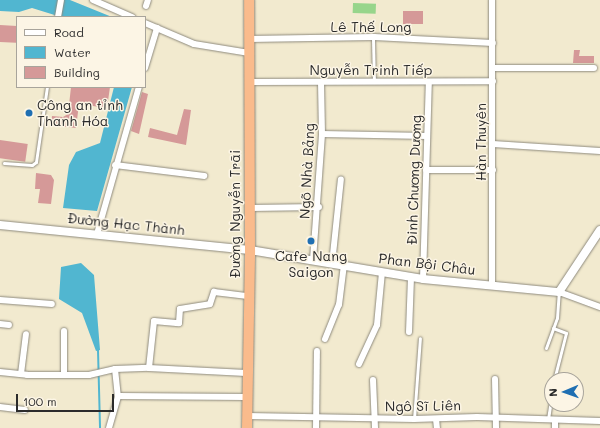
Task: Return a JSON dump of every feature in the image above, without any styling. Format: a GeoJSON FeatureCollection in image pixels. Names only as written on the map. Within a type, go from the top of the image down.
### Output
{"type":"FeatureCollection","features":[{"type":"Feature","properties":{"kind":"highway","name":"Đường Nguyễn Trãi"},"geometry":{"type":"LineString","coordinates":[[247,428],[246,373],[250,250],[249,0]]}},
{"type":"Feature","properties":{"kind":"street"},"geometry":{"type":"LineString","coordinates":[[58,16],[60,0]]}},
{"type":"Feature","properties":{"kind":"street"},"geometry":{"type":"LineString","coordinates":[[93,0],[130,16]]}},
{"type":"Feature","properties":{"kind":"street","name":"Hàn Thuyên"},"geometry":{"type":"LineString","coordinates":[[492,0],[492,285]]}},
{"type":"Feature","properties":{"kind":"street"},"geometry":{"type":"LineString","coordinates":[[146,23],[194,44],[249,53]]}},
{"type":"Feature","properties":{"kind":"street"},"geometry":{"type":"LineString","coordinates":[[146,65],[157,28]]}},
{"type":"Feature","properties":{"kind":"street","name":"Lê Thế Long"},"geometry":{"type":"LineString","coordinates":[[249,39],[373,39],[374,37],[493,43]]}},
{"type":"Feature","properties":{"kind":"street"},"geometry":{"type":"LineString","coordinates":[[493,68],[594,68]]}},
{"type":"Feature","properties":{"kind":"street","name":"Nguyễn Trinh Tiếp"},"geometry":{"type":"LineString","coordinates":[[249,82],[321,83],[493,81]]}},
{"type":"Feature","properties":{"kind":"street","name":"Đinh Chương Dương"},"geometry":{"type":"LineString","coordinates":[[423,279],[429,82]]}},
{"type":"Feature","properties":{"kind":"street","name":"Ngõ Nhà Bảng"},"geometry":{"type":"LineString","coordinates":[[313,260],[319,207],[322,134],[321,83]]}},
{"type":"Feature","properties":{"kind":"street"},"geometry":{"type":"LineString","coordinates":[[97,234],[115,165],[139,88]]}},
{"type":"Feature","properties":{"kind":"street"},"geometry":{"type":"LineString","coordinates":[[322,134],[427,136]]}},
{"type":"Feature","properties":{"kind":"street"},"geometry":{"type":"LineString","coordinates":[[493,144],[600,151]]}},
{"type":"Feature","properties":{"kind":"street"},"geometry":{"type":"LineString","coordinates":[[115,165],[204,176]]}},
{"type":"Feature","properties":{"kind":"street"},"geometry":{"type":"LineString","coordinates":[[426,170],[493,170]]}},
{"type":"Feature","properties":{"kind":"street"},"geometry":{"type":"LineString","coordinates":[[332,264],[341,179]]}},
{"type":"Feature","properties":{"kind":"street"},"geometry":{"type":"LineString","coordinates":[[250,208],[319,207]]}},
{"type":"Feature","properties":{"kind":"street","name":"Đường Hạc Thành"},"geometry":{"type":"LineString","coordinates":[[0,225],[250,250]]}},
{"type":"Feature","properties":{"kind":"street"},"geometry":{"type":"LineString","coordinates":[[559,292],[600,230]]}},
{"type":"Feature","properties":{"kind":"street","name":"Phan Bội Châu"},"geometry":{"type":"LineString","coordinates":[[250,250],[423,279],[559,292],[600,307]]}},
{"type":"Feature","properties":{"kind":"street"},"geometry":{"type":"LineString","coordinates":[[325,339],[339,305],[344,266]]}},
{"type":"Feature","properties":{"kind":"street"},"geometry":{"type":"LineString","coordinates":[[359,364],[377,325],[382,272]]}},
{"type":"Feature","properties":{"kind":"street"},"geometry":{"type":"LineString","coordinates":[[410,332],[411,277]]}},
{"type":"Feature","properties":{"kind":"street"},"geometry":{"type":"LineString","coordinates":[[149,368],[154,321],[178,322],[180,309],[210,304],[214,292],[248,296]]}},
{"type":"Feature","properties":{"kind":"street"},"geometry":{"type":"LineString","coordinates":[[0,300],[52,304]]}},
{"type":"Feature","properties":{"kind":"street"},"geometry":{"type":"LineString","coordinates":[[0,324],[9,325]]}},
{"type":"Feature","properties":{"kind":"street"},"geometry":{"type":"LineString","coordinates":[[64,331],[64,375]]}},
{"type":"Feature","properties":{"kind":"street"},"geometry":{"type":"LineString","coordinates":[[21,374],[26,334]]}},
{"type":"Feature","properties":{"kind":"street"},"geometry":{"type":"LineString","coordinates":[[316,428],[317,351]]}},
{"type":"Feature","properties":{"kind":"street"},"geometry":{"type":"LineString","coordinates":[[0,372],[64,375],[99,373],[116,369],[149,368],[246,373]]}},
{"type":"Feature","properties":{"kind":"street"},"geometry":{"type":"LineString","coordinates":[[109,428],[118,396],[116,369]]}},
{"type":"Feature","properties":{"kind":"street"},"geometry":{"type":"LineString","coordinates":[[496,379],[496,428]]}},
{"type":"Feature","properties":{"kind":"street"},"geometry":{"type":"LineString","coordinates":[[374,380],[375,428]]}},
{"type":"Feature","properties":{"kind":"street"},"geometry":{"type":"LineString","coordinates":[[118,396],[246,397]]}},
{"type":"Feature","properties":{"kind":"street"},"geometry":{"type":"LineString","coordinates":[[0,407],[25,410]]}},
{"type":"Feature","properties":{"kind":"street","name":"Ngô Sĩ Liên"},"geometry":{"type":"LineString","coordinates":[[247,416],[374,419],[496,417],[600,421]]}},
{"type":"Feature","properties":{"kind":"street"},"geometry":{"type":"LineString","coordinates":[[436,419],[436,428]]}},
{"type":"Feature","properties":{"kind":"street"},"geometry":{"type":"LineString","coordinates":[[551,419],[555,428]]}},
{"type":"Feature","properties":{"kind":"lane"},"geometry":{"type":"LineString","coordinates":[[373,39],[374,82]]}},
{"type":"Feature","properties":{"kind":"lane"},"geometry":{"type":"LineString","coordinates":[[4,163],[32,165],[36,162],[47,88]]}},
{"type":"Feature","properties":{"kind":"lane"},"geometry":{"type":"LineString","coordinates":[[546,348],[557,318],[559,292]]}},
{"type":"Feature","properties":{"kind":"lane"},"geometry":{"type":"LineString","coordinates":[[553,328],[566,333],[556,372]]}},
{"type":"Feature","properties":{"kind":"lane"},"geometry":{"type":"LineString","coordinates":[[414,419],[420,338]]}},
{"type":"Feature","properties":{"kind":"lane"},"geometry":{"type":"LineString","coordinates":[[551,412],[551,419]]}},
{"type":"Feature","properties":{"kind":"green space"},"geometry":{"type":"Polygon","coordinates":[[[353,3],[376,4],[376,14],[353,13],[353,3]]]}},
{"type":"Feature","properties":{"kind":"water"},"geometry":{"type":"Polygon","coordinates":[[[0,0],[70,0],[110,16],[58,16],[32,8],[19,12],[0,11],[0,0]]]}},
{"type":"Feature","properties":{"kind":"water"},"geometry":{"type":"Polygon","coordinates":[[[114,88],[132,88],[97,211],[63,208],[69,165],[76,152],[100,143],[114,88]]]}},
{"type":"Feature","properties":{"kind":"water"},"geometry":{"type":"Polygon","coordinates":[[[81,263],[94,275],[100,350],[96,351],[82,313],[59,299],[61,267],[81,263]]]}},
{"type":"Feature","properties":{"kind":"building"},"geometry":{"type":"Polygon","coordinates":[[[403,11],[423,11],[423,24],[403,24],[403,11]]]}},
{"type":"Feature","properties":{"kind":"building"},"geometry":{"type":"Polygon","coordinates":[[[0,25],[16,26],[16,43],[0,42],[0,25]]]}},
{"type":"Feature","properties":{"kind":"building"},"geometry":{"type":"Polygon","coordinates":[[[574,50],[580,50],[579,56],[594,56],[594,63],[573,63],[574,50]]]}},
{"type":"Feature","properties":{"kind":"building"},"geometry":{"type":"Polygon","coordinates":[[[71,88],[110,88],[107,108],[79,104],[76,128],[51,125],[52,116],[63,117],[68,114],[71,88]]]}},
{"type":"Feature","properties":{"kind":"building"},"geometry":{"type":"Polygon","coordinates":[[[142,92],[148,94],[139,134],[131,131],[142,92]]]}},
{"type":"Feature","properties":{"kind":"building"},"geometry":{"type":"Polygon","coordinates":[[[184,109],[191,110],[186,145],[148,137],[150,128],[177,135],[184,109]]]}},
{"type":"Feature","properties":{"kind":"building"},"geometry":{"type":"Polygon","coordinates":[[[0,140],[28,144],[25,162],[0,158],[0,140]]]}},
{"type":"Feature","properties":{"kind":"building"},"geometry":{"type":"Polygon","coordinates":[[[36,173],[51,175],[54,180],[51,204],[38,203],[40,189],[35,189],[36,173]]]}},
{"type":"Feature","properties":{"kind":"waterway"},"geometry":{"type":"LineString","coordinates":[[98,350],[100,428]]}},
{"type":"Feature","properties":{"kind":"place","name":"Công an tỉnh Thanh Hóa"},"geometry":{"type":"Point","coordinates":[29,113]}},
{"type":"Feature","properties":{"kind":"place","name":"Cafe Nang Saigon"},"geometry":{"type":"Point","coordinates":[311,241]}}]}
